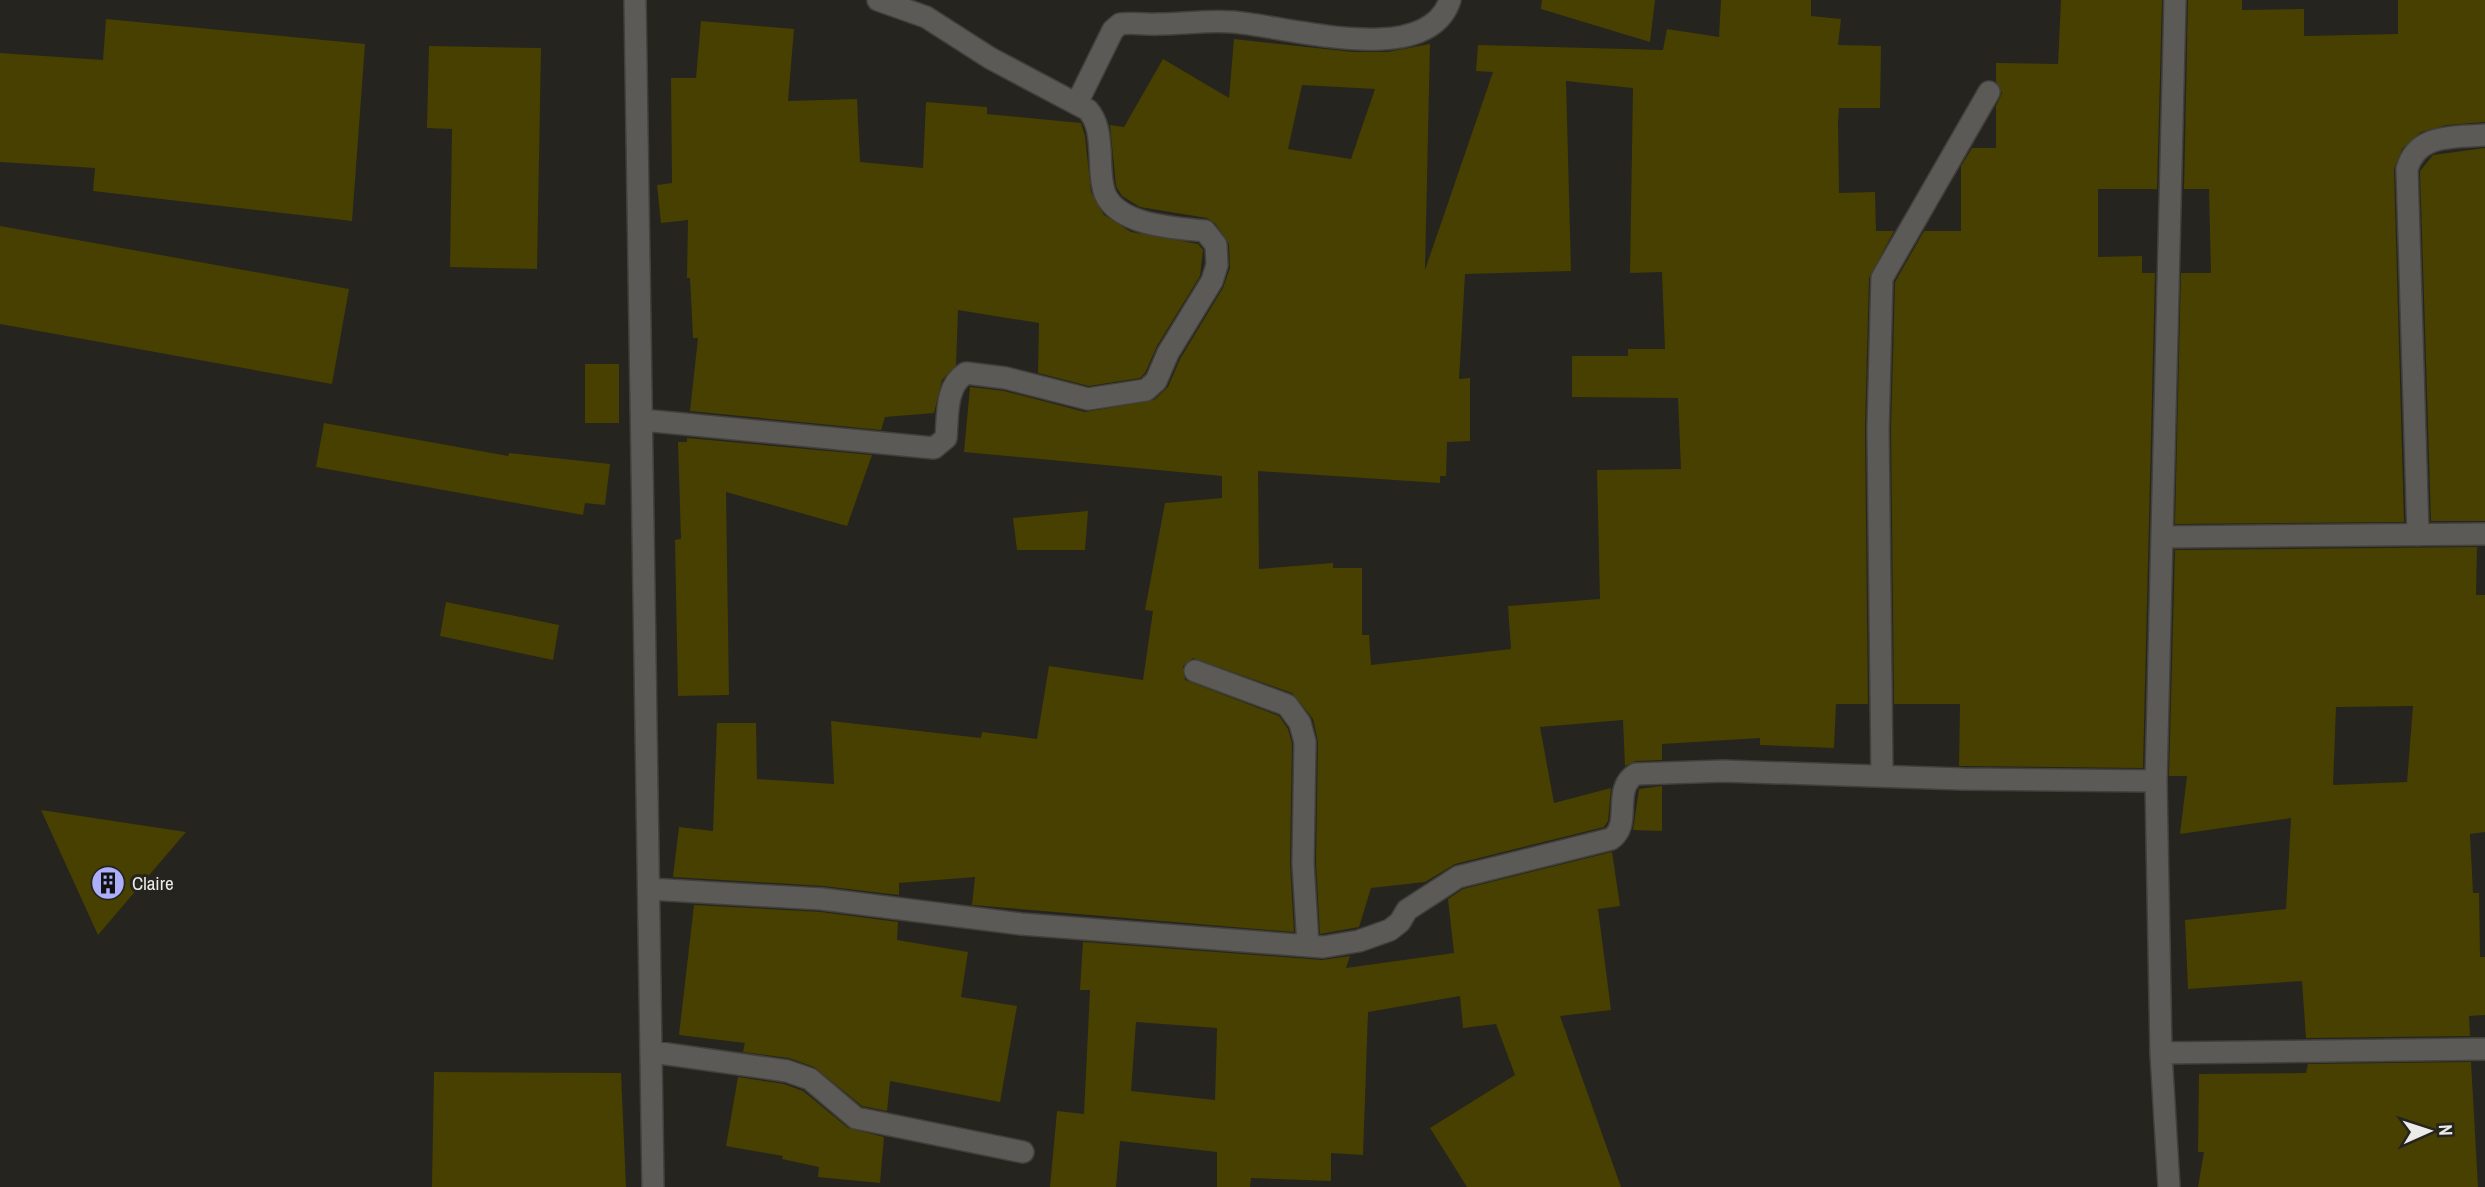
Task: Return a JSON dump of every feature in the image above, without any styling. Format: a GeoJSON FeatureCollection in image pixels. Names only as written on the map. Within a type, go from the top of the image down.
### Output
{"type":"FeatureCollection","features":[{"type":"Feature","properties":{"kind":"street"},"geometry":{"type":"LineString","coordinates":[[635,0],[653,1187]]}},
{"type":"Feature","properties":{"kind":"street"},"geometry":{"type":"LineString","coordinates":[[642,419],[934,448],[946,438],[950,394],[954,382],[966,373],[1006,378],[1088,399],[1146,390],[1156,381],[1168,353],[1212,281],[1217,265],[1216,246],[1205,231],[1160,225],[1116,208],[1105,193],[1102,182],[1100,135],[1095,118],[1077,103],[990,58],[928,9],[878,0]]}},
{"type":"Feature","properties":{"kind":"street"},"geometry":{"type":"LineString","coordinates":[[1077,103],[1113,30],[1120,24],[1235,22],[1334,36],[1411,37],[1431,29],[1446,13],[1450,0]]}},
{"type":"Feature","properties":{"kind":"street"},"geometry":{"type":"LineString","coordinates":[[2169,1187],[2161,1053],[2156,781],[2175,0]]}},
{"type":"Feature","properties":{"kind":"street"},"geometry":{"type":"LineString","coordinates":[[1882,775],[1878,429],[1882,278],[1989,92]]}},
{"type":"Feature","properties":{"kind":"street"},"geometry":{"type":"LineString","coordinates":[[2418,535],[2407,169],[2411,154],[2424,144],[2485,135]]}},
{"type":"Feature","properties":{"kind":"street"},"geometry":{"type":"LineString","coordinates":[[2164,537],[2485,534]]}},
{"type":"Feature","properties":{"kind":"street"},"geometry":{"type":"LineString","coordinates":[[1195,671],[1287,705],[1300,723],[1306,741],[1303,863],[1308,946]]}},
{"type":"Feature","properties":{"kind":"street"},"geometry":{"type":"LineString","coordinates":[[649,889],[822,899],[1021,924],[1323,947],[1359,942],[1390,930],[1400,922],[1407,909],[1458,877],[1611,839],[1619,834],[1623,790],[1628,779],[1636,774],[1723,771],[1962,779],[2156,781]]}},
{"type":"Feature","properties":{"kind":"street"},"geometry":{"type":"LineString","coordinates":[[2161,1053],[2485,1049]]}},
{"type":"Feature","properties":{"kind":"street"},"geometry":{"type":"LineString","coordinates":[[653,1052],[787,1071],[810,1079],[856,1118],[1023,1152]]}},
{"type":"Feature","properties":{"kind":"building"},"geometry":{"type":"Polygon","coordinates":[[[1542,0],[1655,0],[1650,42],[1541,9],[1542,0]]]}},
{"type":"Feature","properties":{"kind":"building"},"geometry":{"type":"Polygon","coordinates":[[[1721,0],[1811,0],[1811,16],[1841,19],[1838,45],[1881,46],[1880,108],[1839,108],[1838,122],[1839,193],[1875,192],[1876,231],[1894,231],[1869,278],[1865,429],[1868,704],[1836,704],[1834,748],[1760,745],[1760,738],[1662,744],[1662,760],[1636,761],[1625,766],[1623,720],[1540,727],[1554,803],[1611,788],[1608,821],[1604,827],[1455,864],[1425,882],[1371,888],[1359,927],[1320,934],[1316,863],[1318,742],[1313,719],[1292,693],[1193,658],[1183,666],[1185,680],[1279,716],[1288,729],[1292,744],[1290,863],[1294,932],[972,905],[975,877],[899,883],[899,895],[823,886],[673,877],[679,827],[713,831],[717,723],[756,723],[757,779],[834,784],[831,721],[981,738],[982,732],[1037,739],[1049,666],[1143,680],[1153,611],[1145,610],[1165,503],[1222,498],[1222,476],[964,452],[970,387],[1004,391],[1085,412],[1154,400],[1168,387],[1180,359],[1223,288],[1230,268],[1229,244],[1215,223],[1207,218],[1140,207],[1122,196],[1116,186],[1110,125],[1124,127],[1163,59],[1229,98],[1234,39],[1353,52],[1388,52],[1430,44],[1425,270],[1493,72],[1476,71],[1478,45],[1663,50],[1667,29],[1719,37],[1721,0]],[[1566,81],[1571,271],[1465,274],[1459,379],[1470,378],[1470,441],[1447,442],[1446,476],[1440,476],[1440,483],[1258,471],[1259,569],[1333,563],[1333,568],[1362,568],[1362,635],[1369,635],[1371,665],[1511,649],[1508,606],[1600,599],[1597,470],[1681,469],[1678,398],[1572,397],[1572,356],[1628,356],[1628,349],[1665,349],[1662,272],[1630,273],[1633,88],[1566,81]],[[1302,85],[1288,149],[1351,159],[1375,89],[1302,85]]]}},
{"type":"Feature","properties":{"kind":"building"},"geometry":{"type":"Polygon","coordinates":[[[2061,0],[2162,0],[2157,189],[2098,189],[2098,257],[2142,256],[2142,273],[2155,273],[2143,768],[1959,766],[1960,704],[1894,704],[1891,429],[1895,282],[1924,231],[1961,231],[1961,166],[1972,148],[1996,148],[1996,106],[2002,93],[1996,81],[1996,63],[2058,64],[2061,0]]]}},
{"type":"Feature","properties":{"kind":"building"},"geometry":{"type":"Polygon","coordinates":[[[2188,0],[2242,0],[2242,10],[2304,9],[2304,36],[2398,34],[2398,0],[2485,0],[2485,122],[2447,125],[2421,132],[2402,149],[2394,169],[2404,522],[2175,524],[2181,273],[2211,273],[2209,189],[2184,189],[2188,0]]]}},
{"type":"Feature","properties":{"kind":"building"},"geometry":{"type":"Polygon","coordinates":[[[106,19],[365,44],[352,221],[93,191],[95,168],[0,162],[0,53],[103,60],[106,19]]]}},
{"type":"Feature","properties":{"kind":"building"},"geometry":{"type":"Polygon","coordinates":[[[701,21],[794,29],[788,101],[857,99],[860,162],[923,168],[926,102],[987,107],[987,114],[1081,123],[1091,192],[1104,215],[1131,232],[1198,244],[1203,250],[1200,276],[1157,346],[1145,373],[1140,378],[1089,386],[1038,373],[1039,323],[958,310],[956,365],[942,380],[934,413],[885,417],[881,430],[690,411],[698,338],[693,338],[690,278],[687,278],[688,220],[661,223],[657,185],[672,183],[671,78],[696,78],[701,21]]]}},
{"type":"Feature","properties":{"kind":"building"},"geometry":{"type":"Polygon","coordinates":[[[429,46],[541,48],[537,269],[450,267],[452,129],[427,128],[429,46]]]}},
{"type":"Feature","properties":{"kind":"building"},"geometry":{"type":"Polygon","coordinates":[[[2485,148],[2485,521],[2431,521],[2420,171],[2433,155],[2485,148]]]}},
{"type":"Feature","properties":{"kind":"building"},"geometry":{"type":"Polygon","coordinates":[[[0,226],[349,289],[332,384],[0,324],[0,226]]]}},
{"type":"Feature","properties":{"kind":"building"},"geometry":{"type":"Polygon","coordinates":[[[585,364],[619,364],[619,423],[585,423],[585,364]]]}},
{"type":"Feature","properties":{"kind":"building"},"geometry":{"type":"Polygon","coordinates":[[[324,423],[508,456],[509,453],[610,464],[605,505],[585,503],[583,515],[316,467],[324,423]]]}},
{"type":"Feature","properties":{"kind":"building"},"geometry":{"type":"Polygon","coordinates":[[[687,438],[872,455],[847,526],[726,492],[729,695],[678,696],[675,540],[681,539],[678,442],[687,442],[687,438]]]}},
{"type":"Feature","properties":{"kind":"building"},"geometry":{"type":"Polygon","coordinates":[[[1088,511],[1085,550],[1017,550],[1013,518],[1088,511]]]}},
{"type":"Feature","properties":{"kind":"building"},"geometry":{"type":"Polygon","coordinates":[[[2477,547],[2476,595],[2485,595],[2485,832],[2470,834],[2473,893],[2479,893],[2480,957],[2485,957],[2485,1015],[2469,1016],[2470,1036],[2306,1038],[2302,981],[2188,989],[2185,920],[2286,909],[2291,818],[2180,834],[2187,776],[2169,776],[2175,550],[2477,547]],[[2413,706],[2336,707],[2333,785],[2407,782],[2413,706]]]}},
{"type":"Feature","properties":{"kind":"building"},"geometry":{"type":"Polygon","coordinates":[[[446,602],[559,625],[553,660],[440,636],[446,602]]]}},
{"type":"Feature","properties":{"kind":"building"},"geometry":{"type":"Polygon","coordinates":[[[1662,786],[1662,831],[1633,830],[1639,789],[1662,786]]]}},
{"type":"Feature","properties":{"kind":"building","name":"Claire"},"geometry":{"type":"Polygon","coordinates":[[[41,810],[186,832],[98,935],[41,810]]]}},
{"type":"Feature","properties":{"kind":"building"},"geometry":{"type":"Polygon","coordinates":[[[1612,852],[1620,906],[1598,909],[1611,1010],[1560,1016],[1621,1187],[1467,1187],[1430,1128],[1515,1075],[1496,1024],[1463,1028],[1460,996],[1368,1012],[1363,1155],[1331,1153],[1331,1181],[1251,1178],[1250,1187],[1217,1187],[1217,1152],[1120,1141],[1116,1187],[1050,1187],[1057,1111],[1084,1114],[1090,990],[1080,990],[1083,942],[1322,960],[1350,956],[1346,968],[1454,953],[1448,899],[1463,889],[1612,852]],[[1136,1022],[1131,1091],[1215,1100],[1217,1028],[1136,1022]]]}},
{"type":"Feature","properties":{"kind":"building"},"geometry":{"type":"Polygon","coordinates":[[[694,905],[821,912],[898,922],[897,940],[968,952],[961,997],[1017,1006],[1000,1102],[890,1081],[887,1111],[862,1106],[814,1067],[789,1058],[743,1052],[745,1043],[679,1035],[694,905]]]}},
{"type":"Feature","properties":{"kind":"building"},"geometry":{"type":"Polygon","coordinates":[[[2471,1062],[2478,1187],[2198,1187],[2204,1152],[2198,1152],[2199,1074],[2306,1073],[2308,1064],[2471,1062]]]}},
{"type":"Feature","properties":{"kind":"building"},"geometry":{"type":"Polygon","coordinates":[[[434,1072],[621,1073],[626,1187],[432,1187],[434,1072]]]}},
{"type":"Feature","properties":{"kind":"building"},"geometry":{"type":"Polygon","coordinates":[[[738,1077],[784,1084],[803,1091],[848,1128],[884,1137],[880,1183],[818,1177],[819,1167],[782,1159],[783,1156],[726,1146],[738,1077]]]}},
{"type":"Feature","properties":{"kind":"place","name":"Claire"},"geometry":{"type":"Point","coordinates":[108,883]}}]}
